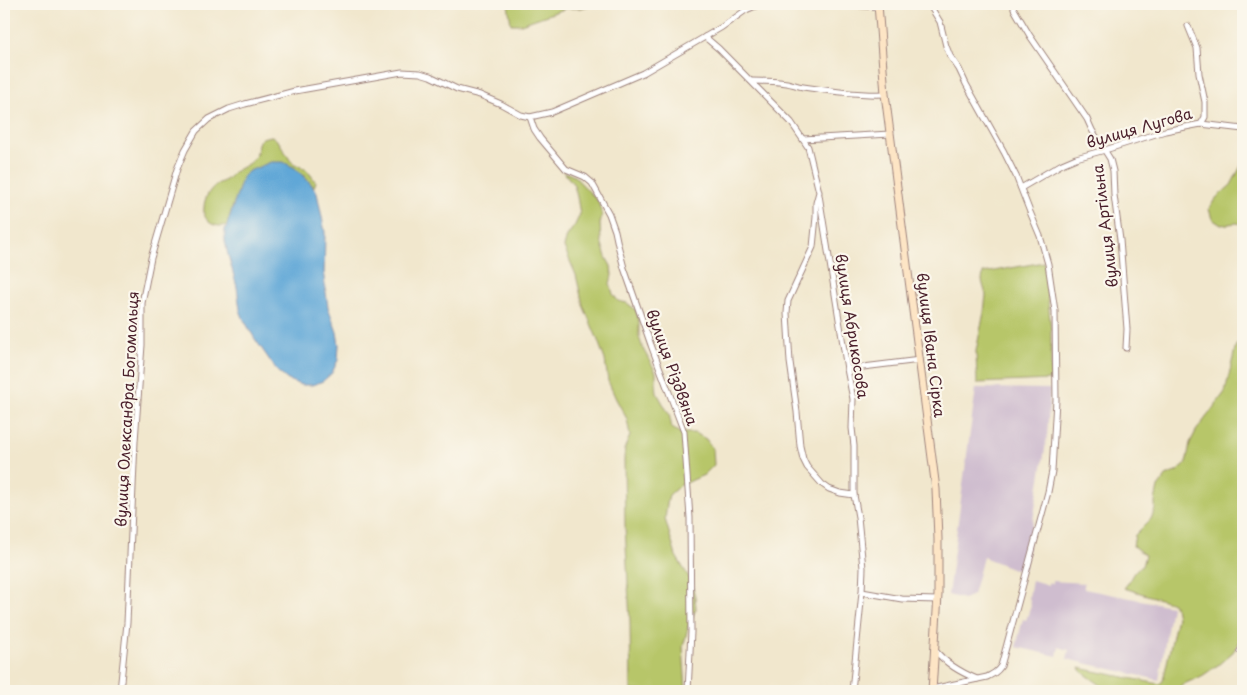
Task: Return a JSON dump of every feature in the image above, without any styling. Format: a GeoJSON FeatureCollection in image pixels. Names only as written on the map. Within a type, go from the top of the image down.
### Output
{"type":"FeatureCollection","features":[{"type":"Feature","properties":{"kind":"street"},"geometry":{"type":"LineString","coordinates":[[530,118],[552,112],[643,73],[722,27],[746,10],[760,4]]}},
{"type":"Feature","properties":{"kind":"street"},"geometry":{"type":"LineString","coordinates":[[839,4],[878,5]]}},
{"type":"Feature","properties":{"kind":"street"},"geometry":{"type":"LineString","coordinates":[[929,4],[940,22],[948,51],[960,69],[1004,152],[1040,236],[1048,264],[1053,295],[1056,400],[1052,471],[1048,492],[1000,666],[994,674],[932,690]]}},
{"type":"Feature","properties":{"kind":"street","name":"вулиця Івана Сірка"},"geometry":{"type":"LineString","coordinates":[[878,5],[885,94],[936,488],[938,539],[937,600],[932,690]]}},
{"type":"Feature","properties":{"kind":"street","name":"вулиця Артільна"},"geometry":{"type":"LineString","coordinates":[[1014,9],[1030,36],[1087,118],[1092,130],[1110,159],[1120,240],[1127,329],[1126,348]]}},
{"type":"Feature","properties":{"kind":"street","name":"вулиця Лугова"},"geometry":{"type":"LineString","coordinates":[[1021,188],[1076,158],[1165,131],[1201,124],[1205,117],[1205,102],[1199,74],[1197,48],[1188,26]]}},
{"type":"Feature","properties":{"kind":"street","name":"вулиця Абрикосова"},"geometry":{"type":"LineString","coordinates":[[705,37],[719,48],[791,122],[808,147],[819,192],[846,369],[853,399],[854,495],[863,568],[852,691]]}},
{"type":"Feature","properties":{"kind":"street","name":"вулиця Олександра Богомольця"},"geometry":{"type":"LineString","coordinates":[[120,691],[127,623],[135,441],[142,346],[142,302],[151,258],[177,169],[196,131],[214,116],[245,104],[295,91],[402,72],[430,76],[458,89],[480,95],[530,118]]}},
{"type":"Feature","properties":{"kind":"street"},"geometry":{"type":"LineString","coordinates":[[752,81],[786,83],[849,94],[885,94]]}},
{"type":"Feature","properties":{"kind":"street","name":"вулиця Різдвяна"},"geometry":{"type":"LineString","coordinates":[[530,118],[540,138],[566,169],[585,177],[592,184],[609,214],[624,268],[650,345],[684,432],[690,518],[691,632],[688,691]]}},
{"type":"Feature","properties":{"kind":"street"},"geometry":{"type":"LineString","coordinates":[[1201,124],[1243,129]]}},
{"type":"Feature","properties":{"kind":"street"},"geometry":{"type":"LineString","coordinates":[[803,140],[890,134]]}},
{"type":"Feature","properties":{"kind":"street","name":"вулиця Абрикосова"},"geometry":{"type":"LineString","coordinates":[[819,192],[816,203],[813,247],[788,301],[790,362],[803,459],[812,473],[829,489],[854,495]]}},
{"type":"Feature","properties":{"kind":"street"},"geometry":{"type":"LineString","coordinates":[[846,369],[920,360]]}},
{"type":"Feature","properties":{"kind":"street"},"geometry":{"type":"LineString","coordinates":[[862,592],[902,599],[937,600]]}},
{"type":"Feature","properties":{"kind":"street"},"geometry":{"type":"LineString","coordinates":[[934,649],[953,667],[978,679]]}},
{"type":"Feature","properties":{"kind":"shaded area"},"geometry":{"type":"Polygon","coordinates":[[[976,388],[1050,389],[1047,437],[1025,568],[1019,571],[983,557],[973,595],[964,599],[948,595],[976,388]]]}},
{"type":"Feature","properties":{"kind":"shaded area"},"geometry":{"type":"Polygon","coordinates":[[[1032,580],[1048,585],[1052,581],[1084,583],[1084,589],[1171,606],[1159,680],[1067,659],[1069,650],[1059,647],[1057,656],[1016,647],[1023,619],[1026,620],[1031,606],[1029,597],[1032,580]]]}},
{"type":"Feature","properties":{"kind":"green space"},"geometry":{"type":"Polygon","coordinates":[[[508,4],[594,4],[581,8],[567,8],[521,24],[511,24],[508,4]]]}},
{"type":"Feature","properties":{"kind":"green space"},"geometry":{"type":"Polygon","coordinates":[[[272,136],[279,142],[293,163],[307,170],[316,182],[314,187],[302,174],[234,202],[227,225],[217,226],[209,222],[206,219],[204,210],[206,197],[210,190],[249,163],[256,155],[261,139],[272,136]]]}},
{"type":"Feature","properties":{"kind":"green space"},"geometry":{"type":"Polygon","coordinates":[[[1243,162],[1243,224],[1221,225],[1212,219],[1209,209],[1215,199],[1231,185],[1243,162]]]}},
{"type":"Feature","properties":{"kind":"green space"},"geometry":{"type":"Polygon","coordinates":[[[563,171],[574,176],[598,201],[602,215],[600,224],[601,241],[611,266],[610,284],[613,294],[618,301],[627,303],[636,310],[639,322],[639,337],[643,349],[656,372],[657,393],[669,414],[672,428],[680,433],[695,433],[706,439],[713,449],[714,465],[704,475],[679,486],[669,495],[665,519],[676,556],[690,579],[695,596],[696,609],[689,624],[683,647],[686,691],[631,691],[624,459],[625,447],[630,436],[627,419],[608,381],[605,360],[583,305],[576,275],[564,247],[567,236],[580,214],[574,185],[563,171]]]}},
{"type":"Feature","properties":{"kind":"green space"},"geometry":{"type":"Polygon","coordinates":[[[1044,262],[1051,329],[1051,380],[977,383],[976,351],[986,295],[982,281],[983,273],[1044,262]]]}},
{"type":"Feature","properties":{"kind":"green space"},"geometry":{"type":"Polygon","coordinates":[[[1243,343],[1243,636],[1233,652],[1218,665],[1202,676],[1173,691],[1109,691],[1079,668],[1159,684],[1163,681],[1177,617],[1173,603],[1124,588],[1136,570],[1142,566],[1145,555],[1133,546],[1135,535],[1151,519],[1155,509],[1158,487],[1167,475],[1176,472],[1186,464],[1190,443],[1196,431],[1225,392],[1236,345],[1243,343]]]}},
{"type":"Feature","properties":{"kind":"water"},"geometry":{"type":"Polygon","coordinates":[[[271,162],[283,162],[295,168],[311,184],[317,193],[325,232],[324,278],[328,307],[337,332],[339,345],[338,360],[332,373],[323,381],[312,385],[301,385],[288,380],[278,372],[255,339],[240,310],[237,287],[227,251],[225,230],[243,176],[249,171],[271,162]]]}},
{"type":"Feature","properties":{"kind":"waterway"},"geometry":{"type":"LineString","coordinates":[[4,370],[6,384],[4,408]]}}]}
